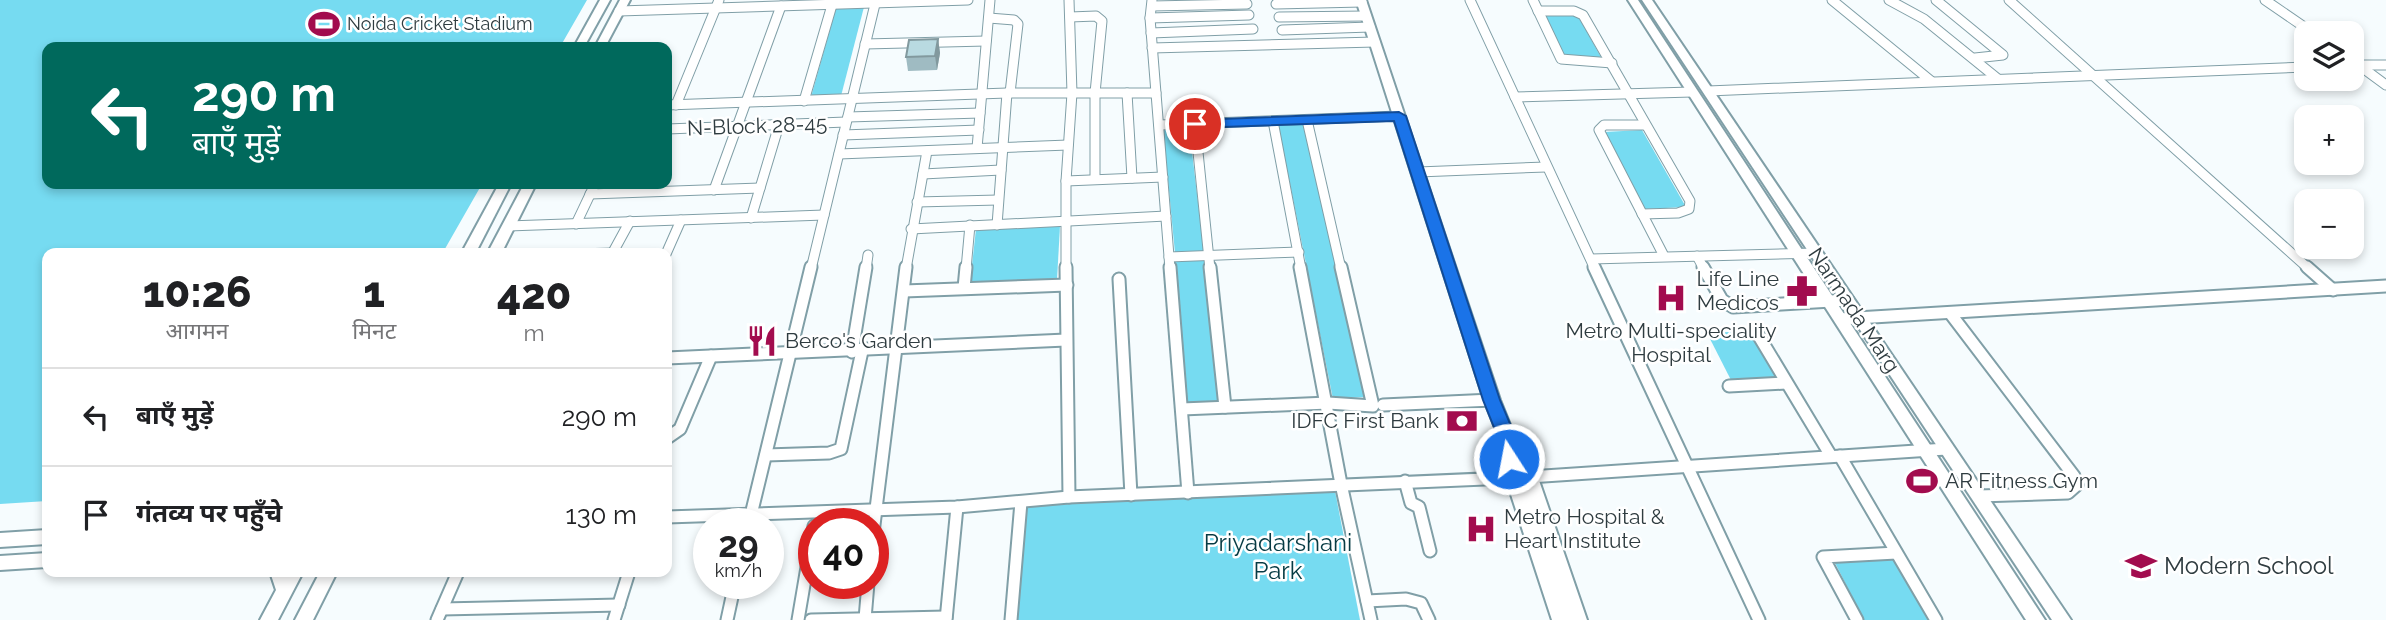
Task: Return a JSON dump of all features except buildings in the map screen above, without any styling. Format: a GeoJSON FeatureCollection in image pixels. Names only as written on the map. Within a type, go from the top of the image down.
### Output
{"type":"FeatureCollection","features":[{"type":"Feature","properties":{"kind":"street"},"geometry":{"type":"LineString","coordinates":[[582,42],[605,0]]}},
{"type":"Feature","properties":{"kind":"street"},"geometry":{"type":"LineString","coordinates":[[603,42],[625,0]]}},
{"type":"Feature","properties":{"kind":"street"},"geometry":{"type":"LineString","coordinates":[[619,11],[717,4],[781,6],[968,0]]}},
{"type":"Feature","properties":{"kind":"street"},"geometry":{"type":"LineString","coordinates":[[977,148],[989,0]]}},
{"type":"Feature","properties":{"kind":"street"},"geometry":{"type":"LineString","coordinates":[[1069,0],[1072,93],[1066,181],[1069,498]]}},
{"type":"Feature","properties":{"kind":"street"},"geometry":{"type":"LineString","coordinates":[[1471,0],[1546,167],[1759,620]]}},
{"type":"Feature","properties":{"kind":"street"},"geometry":{"type":"LineString","coordinates":[[1533,0],[1561,59],[1612,62]]}},
{"type":"Feature","properties":{"kind":"street","name":"Narmada Marg"},"geometry":{"type":"LineString","coordinates":[[1633,0],[2036,620]]}},
{"type":"Feature","properties":{"kind":"street","name":"Narmada Marg"},"geometry":{"type":"LineString","coordinates":[[1647,0],[2062,620]]}},
{"type":"Feature","properties":{"kind":"street"},"geometry":{"type":"LineString","coordinates":[[1832,0],[1931,81]]}},
{"type":"Feature","properties":{"kind":"street"},"geometry":{"type":"LineString","coordinates":[[1889,0],[1924,19],[1998,79]]}},
{"type":"Feature","properties":{"kind":"street"},"geometry":{"type":"LineString","coordinates":[[1936,0],[2003,55],[1975,58]]}},
{"type":"Feature","properties":{"kind":"street"},"geometry":{"type":"LineString","coordinates":[[2008,0],[2333,290]]}},
{"type":"Feature","properties":{"kind":"street"},"geometry":{"type":"LineString","coordinates":[[2265,0],[2296,21]]}},
{"type":"Feature","properties":{"kind":"street"},"geometry":{"type":"LineString","coordinates":[[1285,44],[1276,2],[1361,1],[1492,400],[1510,445],[1509,459],[1521,476],[1578,620]]}},
{"type":"Feature","properties":{"kind":"street"},"geometry":{"type":"LineString","coordinates":[[753,508],[876,2]]}},
{"type":"Feature","properties":{"kind":"street"},"geometry":{"type":"LineString","coordinates":[[1188,493],[1152,48],[1152,3],[1246,2],[1256,45]]}},
{"type":"Feature","properties":{"kind":"street"},"geometry":{"type":"LineString","coordinates":[[672,103],[717,4]]}},
{"type":"Feature","properties":{"kind":"street"},"geometry":{"type":"LineString","coordinates":[[804,101],[832,5]]}},
{"type":"Feature","properties":{"kind":"street"},"geometry":{"type":"LineString","coordinates":[[714,190],[743,103],[781,6]]}},
{"type":"Feature","properties":{"kind":"street"},"geometry":{"type":"LineString","coordinates":[[1538,11],[1579,12],[1612,62],[1626,94],[1690,205],[1678,213],[1642,214]]}},
{"type":"Feature","properties":{"kind":"street"},"geometry":{"type":"LineString","coordinates":[[1150,18],[1249,15]]}},
{"type":"Feature","properties":{"kind":"street"},"geometry":{"type":"LineString","coordinates":[[1070,17],[1096,16],[1102,21],[1095,93],[1094,179]]}},
{"type":"Feature","properties":{"kind":"street"},"geometry":{"type":"LineString","coordinates":[[1279,17],[1368,22]]}},
{"type":"Feature","properties":{"kind":"street"},"geometry":{"type":"LineString","coordinates":[[989,19],[1014,20],[1018,24],[1001,148],[997,225]]}},
{"type":"Feature","properties":{"kind":"street"},"geometry":{"type":"LineString","coordinates":[[1282,30],[1368,22]]}},
{"type":"Feature","properties":{"kind":"street"},"geometry":{"type":"LineString","coordinates":[[1151,33],[1253,29]]}},
{"type":"Feature","properties":{"kind":"street"},"geometry":{"type":"LineString","coordinates":[[865,44],[986,41]]}},
{"type":"Feature","properties":{"kind":"street"},"geometry":{"type":"LineString","coordinates":[[1152,48],[1375,42]]}},
{"type":"Feature","properties":{"kind":"street"},"geometry":{"type":"LineString","coordinates":[[2364,64],[2386,65]]}},
{"type":"Feature","properties":{"kind":"street"},"geometry":{"type":"LineString","coordinates":[[1708,91],[2294,67]]}},
{"type":"Feature","properties":{"kind":"street"},"geometry":{"type":"LineString","coordinates":[[2364,71],[2386,85]]}},
{"type":"Feature","properties":{"kind":"street"},"geometry":{"type":"LineString","coordinates":[[1515,97],[1692,92]]}},
{"type":"Feature","properties":{"kind":"street"},"geometry":{"type":"LineString","coordinates":[[672,105],[1009,93],[1156,93]]}},
{"type":"Feature","properties":{"kind":"street"},"geometry":{"type":"LineString","coordinates":[[1127,93],[1132,178]]}},
{"type":"Feature","properties":{"kind":"street","name":"N-Block 28-45"},"geometry":{"type":"LineString","coordinates":[[672,129],[980,113]]}},
{"type":"Feature","properties":{"kind":"street"},"geometry":{"type":"LineString","coordinates":[[1159,125],[1399,116]]}},
{"type":"Feature","properties":{"kind":"street"},"geometry":{"type":"LineString","coordinates":[[1182,409],[1328,403],[1373,406],[1307,120]]}},
{"type":"Feature","properties":{"kind":"street"},"geometry":{"type":"LineString","coordinates":[[1273,121],[1328,403],[1341,484],[1371,620]]}},
{"type":"Feature","properties":{"kind":"street"},"geometry":{"type":"LineString","coordinates":[[1195,124],[1225,407]]}},
{"type":"Feature","properties":{"kind":"street"},"geometry":{"type":"LineString","coordinates":[[751,218],[779,125]]}},
{"type":"Feature","properties":{"kind":"street"},"geometry":{"type":"LineString","coordinates":[[1645,125],[1604,125],[1599,130],[1664,256]]}},
{"type":"Feature","properties":{"kind":"street"},"geometry":{"type":"LineString","coordinates":[[843,135],[979,130]]}},
{"type":"Feature","properties":{"kind":"street"},"geometry":{"type":"LineString","coordinates":[[839,154],[1068,145]]}},
{"type":"Feature","properties":{"kind":"street"},"geometry":{"type":"LineString","coordinates":[[876,508],[911,229],[927,151]]}},
{"type":"Feature","properties":{"kind":"street"},"geometry":{"type":"LineString","coordinates":[[1418,172],[1546,167]]}},
{"type":"Feature","properties":{"kind":"street"},"geometry":{"type":"LineString","coordinates":[[923,174],[1001,170]]}},
{"type":"Feature","properties":{"kind":"street"},"geometry":{"type":"LineString","coordinates":[[1066,181],[1163,177]]}},
{"type":"Feature","properties":{"kind":"street"},"geometry":{"type":"LineString","coordinates":[[672,189],[760,188]]}},
{"type":"Feature","properties":{"kind":"street"},"geometry":{"type":"LineString","coordinates":[[471,248],[502,189]]}},
{"type":"Feature","properties":{"kind":"street"},"geometry":{"type":"LineString","coordinates":[[497,248],[527,189]]}},
{"type":"Feature","properties":{"kind":"street"},"geometry":{"type":"LineString","coordinates":[[576,223],[592,189]]}},
{"type":"Feature","properties":{"kind":"street"},"geometry":{"type":"LineString","coordinates":[[917,202],[998,200]]}},
{"type":"Feature","properties":{"kind":"street"},"geometry":{"type":"LineString","coordinates":[[508,226],[824,215]]}},
{"type":"Feature","properties":{"kind":"street"},"geometry":{"type":"LineString","coordinates":[[911,229],[1166,216]]}},
{"type":"Feature","properties":{"kind":"street"},"geometry":{"type":"LineString","coordinates":[[669,248],[681,220]]}},
{"type":"Feature","properties":{"kind":"street"},"geometry":{"type":"LineString","coordinates":[[616,248],[630,222]]}},
{"type":"Feature","properties":{"kind":"street"},"geometry":{"type":"LineString","coordinates":[[964,288],[970,225]]}},
{"type":"Feature","properties":{"kind":"street"},"geometry":{"type":"LineString","coordinates":[[1170,257],[1299,252]]}},
{"type":"Feature","properties":{"kind":"street"},"geometry":{"type":"LineString","coordinates":[[1591,259],[1816,253]]}},
{"type":"Feature","properties":{"kind":"street"},"geometry":{"type":"LineString","coordinates":[[766,455],[829,453],[841,449],[857,351],[868,255]]}},
{"type":"Feature","properties":{"kind":"street"},"geometry":{"type":"LineString","coordinates":[[1697,256],[1722,300],[1733,307],[1848,300]]}},
{"type":"Feature","properties":{"kind":"street"},"geometry":{"type":"LineString","coordinates":[[1119,279],[1131,495]]}},
{"type":"Feature","properties":{"kind":"street"},"geometry":{"type":"LineString","coordinates":[[904,291],[1067,285]]}},
{"type":"Feature","properties":{"kind":"street"},"geometry":{"type":"LineString","coordinates":[[1840,319],[2386,286]]}},
{"type":"Feature","properties":{"kind":"street"},"geometry":{"type":"LineString","coordinates":[[1950,313],[2074,476],[2077,485],[2075,491],[2068,493],[1979,496]]}},
{"type":"Feature","properties":{"kind":"street"},"geometry":{"type":"LineString","coordinates":[[1757,333],[1936,620]]}},
{"type":"Feature","properties":{"kind":"street"},"geometry":{"type":"LineString","coordinates":[[672,358],[1066,340]]}},
{"type":"Feature","properties":{"kind":"street"},"geometry":{"type":"LineString","coordinates":[[672,435],[680,429],[710,356]]}},
{"type":"Feature","properties":{"kind":"street"},"geometry":{"type":"LineString","coordinates":[[1729,386],[1786,383]]}},
{"type":"Feature","properties":{"kind":"street"},"geometry":{"type":"LineString","coordinates":[[1383,405],[1492,400]]}},
{"type":"Feature","properties":{"kind":"street"},"geometry":{"type":"LineString","coordinates":[[889,510],[1521,476],[1947,449]]}},
{"type":"Feature","properties":{"kind":"street"},"geometry":{"type":"LineString","coordinates":[[1521,476],[1561,620]]}},
{"type":"Feature","properties":{"kind":"street"},"geometry":{"type":"LineString","coordinates":[[1405,481],[1412,503],[1419,507],[1430,551]]}},
{"type":"Feature","properties":{"kind":"street"},"geometry":{"type":"LineString","coordinates":[[1011,620],[1021,502]]}},
{"type":"Feature","properties":{"kind":"street"},"geometry":{"type":"LineString","coordinates":[[811,620],[946,619],[957,507]]}},
{"type":"Feature","properties":{"kind":"street"},"geometry":{"type":"LineString","coordinates":[[672,517],[693,517]]}},
{"type":"Feature","properties":{"kind":"street"},"geometry":{"type":"LineString","coordinates":[[0,540],[42,537]]}},
{"type":"Feature","properties":{"kind":"street"},"geometry":{"type":"LineString","coordinates":[[1857,620],[1823,557],[1896,553]]}},
{"type":"Feature","properties":{"kind":"street"},"geometry":{"type":"LineString","coordinates":[[0,563],[42,560]]}},
{"type":"Feature","properties":{"kind":"street"},"geometry":{"type":"LineString","coordinates":[[280,577],[285,590]]}},
{"type":"Feature","properties":{"kind":"street"},"geometry":{"type":"LineString","coordinates":[[269,620],[292,577]]}},
{"type":"Feature","properties":{"kind":"street"},"geometry":{"type":"LineString","coordinates":[[304,620],[326,577]]}},
{"type":"Feature","properties":{"kind":"street"},"geometry":{"type":"LineString","coordinates":[[456,577],[440,615],[619,605]]}},
{"type":"Feature","properties":{"kind":"street"},"geometry":{"type":"LineString","coordinates":[[614,620],[627,577]]}},
{"type":"Feature","properties":{"kind":"street"},"geometry":{"type":"LineString","coordinates":[[727,620],[732,599]]}},
{"type":"Feature","properties":{"kind":"street"},"geometry":{"type":"LineString","coordinates":[[798,620],[802,599]]}},
{"type":"Feature","properties":{"kind":"street"},"geometry":{"type":"LineString","coordinates":[[865,619],[867,599]]}},
{"type":"Feature","properties":{"kind":"street"},"geometry":{"type":"LineString","coordinates":[[1367,601],[1413,600],[1421,603],[1427,610],[1429,620]]}},
{"type":"Feature","properties":{"kind":"green space"},"geometry":{"type":"Polygon","coordinates":[[[0,0],[587,0],[563,42],[42,42],[42,189],[479,189],[445,248],[42,248],[42,501],[0,504],[0,0]]]}},
{"type":"Feature","properties":{"kind":"green space"},"geometry":{"type":"Polygon","coordinates":[[[864,7],[841,96],[811,97],[836,8],[864,7]]]}},
{"type":"Feature","properties":{"kind":"green space"},"geometry":{"type":"Polygon","coordinates":[[[1576,12],[1602,59],[1567,60],[1543,13],[1576,12]]]}},
{"type":"Feature","properties":{"kind":"green space"},"geometry":{"type":"Polygon","coordinates":[[[1304,123],[1366,397],[1333,399],[1278,124],[1304,123]]]}},
{"type":"Feature","properties":{"kind":"green space"},"geometry":{"type":"Polygon","coordinates":[[[1189,127],[1204,252],[1175,253],[1163,128],[1189,127]]]}},
{"type":"Feature","properties":{"kind":"green space"},"geometry":{"type":"Polygon","coordinates":[[[1642,130],[1686,207],[1645,209],[1604,132],[1642,130]]]}},
{"type":"Feature","properties":{"kind":"green space"},"geometry":{"type":"Polygon","coordinates":[[[1060,226],[1057,280],[970,283],[976,229],[1060,226]]]}},
{"type":"Feature","properties":{"kind":"green space"},"geometry":{"type":"Polygon","coordinates":[[[1205,260],[1220,404],[1186,406],[1175,261],[1205,260]]]}},
{"type":"Feature","properties":{"kind":"green space"},"geometry":{"type":"Polygon","coordinates":[[[1752,331],[1780,382],[1733,384],[1707,333],[1752,331]]]}},
{"type":"Feature","properties":{"kind":"green space","name":"Priyadarshani Park"},"geometry":{"type":"Polygon","coordinates":[[[1335,491],[1360,620],[1014,620],[1027,505],[1335,491]]]}},
{"type":"Feature","properties":{"kind":"green space"},"geometry":{"type":"Polygon","coordinates":[[[1894,558],[1928,620],[1864,620],[1834,561],[1894,558]]]}},
{"type":"Feature","properties":{"kind":"place","name":"Noida Cricket Stadium"},"geometry":{"type":"Point","coordinates":[324,24]}},
{"type":"Feature","properties":{"kind":"place","name":"Life Line Medicos"},"geometry":{"type":"Point","coordinates":[1802,291]}},
{"type":"Feature","properties":{"kind":"place","name":"Metro Multi-speciality Hospital"},"geometry":{"type":"Point","coordinates":[1671,298]}},
{"type":"Feature","properties":{"kind":"place","name":"Berco's Garden"},"geometry":{"type":"Point","coordinates":[762,341]}},
{"type":"Feature","properties":{"kind":"place","name":"IDFC First Bank"},"geometry":{"type":"Point","coordinates":[1462,421]}},
{"type":"Feature","properties":{"kind":"place","name":"AR Fitness Gym"},"geometry":{"type":"Point","coordinates":[1922,481]}},
{"type":"Feature","properties":{"kind":"place","name":"Metro Hospital & Heart Institute"},"geometry":{"type":"Point","coordinates":[1481,529]}},
{"type":"Feature","properties":{"kind":"place","name":"Modern School"},"geometry":{"type":"Point","coordinates":[2141,566]}},
{"type":"Feature","properties":{"kind":"route"},"geometry":{"type":"LineString","coordinates":[[1195,124],[1399,116],[1492,400],[1510,445],[1509,459]]}}]}
